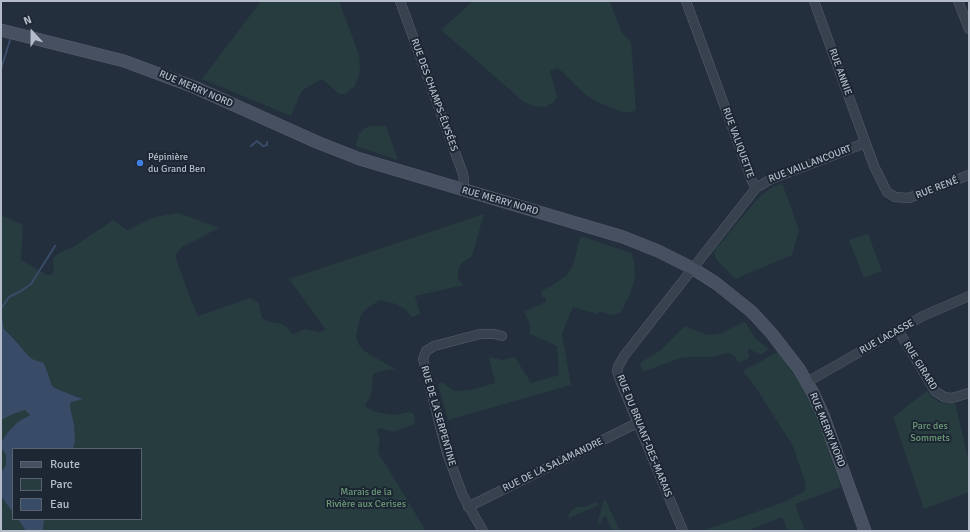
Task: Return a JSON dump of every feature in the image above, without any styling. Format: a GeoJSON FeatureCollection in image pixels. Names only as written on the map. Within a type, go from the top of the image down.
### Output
{"type":"FeatureCollection","features":[{"type":"Feature","properties":{"kind":"main road","name":"RUE MERRY NORD"},"geometry":{"type":"LineString","coordinates":[[1,30],[131,64],[194,87],[339,151],[391,169],[623,237],[658,251],[692,268],[718,284],[752,312],[782,345],[807,382],[828,426],[865,531]]}},
{"type":"Feature","properties":{"kind":"street","name":"RUE DES CHAMPS-ÉLYSÉES"},"geometry":{"type":"LineString","coordinates":[[400,1],[463,174],[463,190]]}},
{"type":"Feature","properties":{"kind":"street","name":"RUE VALIQUETTE"},"geometry":{"type":"LineString","coordinates":[[686,1],[756,188],[692,268]]}},
{"type":"Feature","properties":{"kind":"street","name":"RUE ANNIE"},"geometry":{"type":"LineString","coordinates":[[814,1],[865,143]]}},
{"type":"Feature","properties":{"kind":"street"},"geometry":{"type":"LineString","coordinates":[[958,1],[969,29]]}},
{"type":"Feature","properties":{"kind":"street","name":"RUE VAILLANCOURT"},"geometry":{"type":"LineString","coordinates":[[756,188],[771,179],[865,143]]}},
{"type":"Feature","properties":{"kind":"street","name":"RUE RENÉ"},"geometry":{"type":"LineString","coordinates":[[865,143],[884,189],[895,197],[909,198],[969,175]]}},
{"type":"Feature","properties":{"kind":"street","name":"RUE DU BRUANT-DES-MARAIS"},"geometry":{"type":"LineString","coordinates":[[683,531],[617,372],[619,362],[692,268]]}},
{"type":"Feature","properties":{"kind":"street","name":"RUE LACASSE"},"geometry":{"type":"LineString","coordinates":[[807,382],[931,312],[969,296]]}},
{"type":"Feature","properties":{"kind":"street","name":"RUE GIRARD"},"geometry":{"type":"LineString","coordinates":[[898,330],[935,391],[944,397],[952,398],[969,393]]}},
{"type":"Feature","properties":{"kind":"street","name":"RUE DE LA SERPENTINE"},"geometry":{"type":"LineString","coordinates":[[483,531],[468,507],[443,442],[423,362],[423,356],[431,347],[467,337],[486,334],[502,336]]}},
{"type":"Feature","properties":{"kind":"street","name":"RUE DE LA SALAMANDRE"},"geometry":{"type":"LineString","coordinates":[[468,507],[638,423]]}},
{"type":"Feature","properties":{"kind":"green space"},"geometry":{"type":"Polygon","coordinates":[[[261,1],[339,1],[359,55],[360,71],[355,86],[345,94],[339,94],[322,79],[301,92],[291,116],[202,79],[261,1]]]}},
{"type":"Feature","properties":{"kind":"green space"},"geometry":{"type":"Polygon","coordinates":[[[473,1],[612,1],[610,2],[622,33],[631,42],[636,110],[632,112],[622,112],[597,102],[586,95],[558,68],[550,71],[557,97],[554,102],[545,107],[533,106],[524,102],[441,30],[473,1]]]}},
{"type":"Feature","properties":{"kind":"green space"},"geometry":{"type":"Polygon","coordinates":[[[371,126],[386,126],[398,160],[356,146],[359,134],[365,128],[371,126]]]}},
{"type":"Feature","properties":{"kind":"green space"},"geometry":{"type":"Polygon","coordinates":[[[782,183],[799,230],[792,255],[735,279],[716,259],[714,251],[758,198],[768,190],[782,183]]]}},
{"type":"Feature","properties":{"kind":"green space","name":"Marais de la Rivière aux Cerises"},"geometry":{"type":"Polygon","coordinates":[[[179,213],[219,228],[182,247],[176,254],[176,259],[198,316],[250,298],[259,303],[262,317],[266,321],[282,324],[288,328],[292,334],[294,334],[305,329],[318,332],[324,331],[325,329],[289,279],[484,214],[472,256],[461,264],[458,271],[458,279],[464,285],[415,296],[420,314],[412,317],[406,310],[396,304],[380,300],[366,309],[362,314],[356,337],[359,345],[364,351],[395,369],[377,372],[373,375],[370,397],[365,405],[367,408],[376,412],[395,415],[409,412],[414,414],[415,424],[392,432],[381,428],[378,429],[377,431],[380,440],[378,451],[380,457],[426,531],[43,531],[44,520],[142,520],[142,448],[73,448],[75,441],[70,406],[71,402],[82,398],[52,386],[44,363],[32,359],[4,329],[1,309],[1,215],[23,225],[21,260],[47,275],[53,274],[54,257],[59,253],[73,247],[113,220],[127,230],[155,217],[179,213]]]}},
{"type":"Feature","properties":{"kind":"green space"},"geometry":{"type":"Polygon","coordinates":[[[868,234],[882,271],[864,278],[849,240],[868,234]]]}},
{"type":"Feature","properties":{"kind":"green space"},"geometry":{"type":"Polygon","coordinates":[[[584,237],[631,253],[634,261],[635,279],[629,297],[620,313],[612,315],[599,311],[597,314],[573,307],[562,334],[571,385],[448,420],[438,384],[442,382],[454,391],[471,390],[495,383],[489,357],[502,360],[515,357],[531,383],[559,375],[557,346],[530,334],[530,324],[524,312],[546,302],[545,297],[542,297],[541,293],[543,290],[568,274],[573,265],[580,238],[584,237]]]}},
{"type":"Feature","properties":{"kind":"green space"},"geometry":{"type":"Polygon","coordinates":[[[745,322],[756,339],[769,349],[760,355],[748,348],[749,358],[739,363],[735,356],[729,353],[711,357],[680,358],[643,372],[640,363],[661,350],[685,326],[704,334],[712,335],[719,334],[745,322]]]}},
{"type":"Feature","properties":{"kind":"green space"},"geometry":{"type":"Polygon","coordinates":[[[778,352],[802,386],[812,405],[820,424],[841,487],[795,504],[805,531],[788,531],[782,517],[747,531],[702,531],[779,504],[804,492],[806,485],[793,446],[758,391],[743,371],[778,352]]]}},
{"type":"Feature","properties":{"kind":"green space","name":"Parc des Sommets"},"geometry":{"type":"Polygon","coordinates":[[[927,391],[933,398],[941,403],[955,403],[969,461],[969,492],[924,509],[893,417],[927,391]]]}},
{"type":"Feature","properties":{"kind":"green space"},"geometry":{"type":"Polygon","coordinates":[[[25,410],[30,415],[7,433],[1,443],[1,420],[25,410]]]}},
{"type":"Feature","properties":{"kind":"green space"},"geometry":{"type":"Polygon","coordinates":[[[1,447],[6,455],[6,465],[1,473],[1,447]]]}},
{"type":"Feature","properties":{"kind":"green space"},"geometry":{"type":"Polygon","coordinates":[[[1,496],[12,512],[12,520],[19,520],[26,531],[1,531],[1,496]]]}},
{"type":"Feature","properties":{"kind":"green space"},"geometry":{"type":"Polygon","coordinates":[[[604,500],[606,501],[620,531],[615,531],[611,528],[606,516],[603,517],[601,523],[597,525],[604,500]]]}},
{"type":"Feature","properties":{"kind":"green space"},"geometry":{"type":"Polygon","coordinates":[[[596,502],[599,505],[569,518],[568,517],[571,511],[576,507],[584,507],[596,502]]]}},
{"type":"Feature","properties":{"kind":"water"},"geometry":{"type":"Polygon","coordinates":[[[1,309],[4,329],[32,359],[44,363],[52,386],[83,399],[71,402],[70,406],[74,425],[75,441],[73,448],[12,448],[12,512],[1,496],[1,473],[6,465],[6,455],[1,447],[1,443],[7,433],[18,422],[30,415],[25,410],[1,420],[1,309]]]}},
{"type":"Feature","properties":{"kind":"water"},"geometry":{"type":"Polygon","coordinates":[[[19,520],[44,520],[43,531],[26,531],[19,520]]]}},
{"type":"Feature","properties":{"kind":"waterway"},"geometry":{"type":"LineString","coordinates":[[1,69],[10,40]]}},
{"type":"Feature","properties":{"kind":"waterway"},"geometry":{"type":"LineString","coordinates":[[251,146],[257,141],[263,146],[267,145],[267,142]]}},
{"type":"Feature","properties":{"kind":"waterway"},"geometry":{"type":"LineString","coordinates":[[1,309],[9,297],[31,284],[55,246]]}},
{"type":"Feature","properties":{"kind":"place","name":"Pépinière du Grand Ben"},"geometry":{"type":"Point","coordinates":[140,163]}}]}
